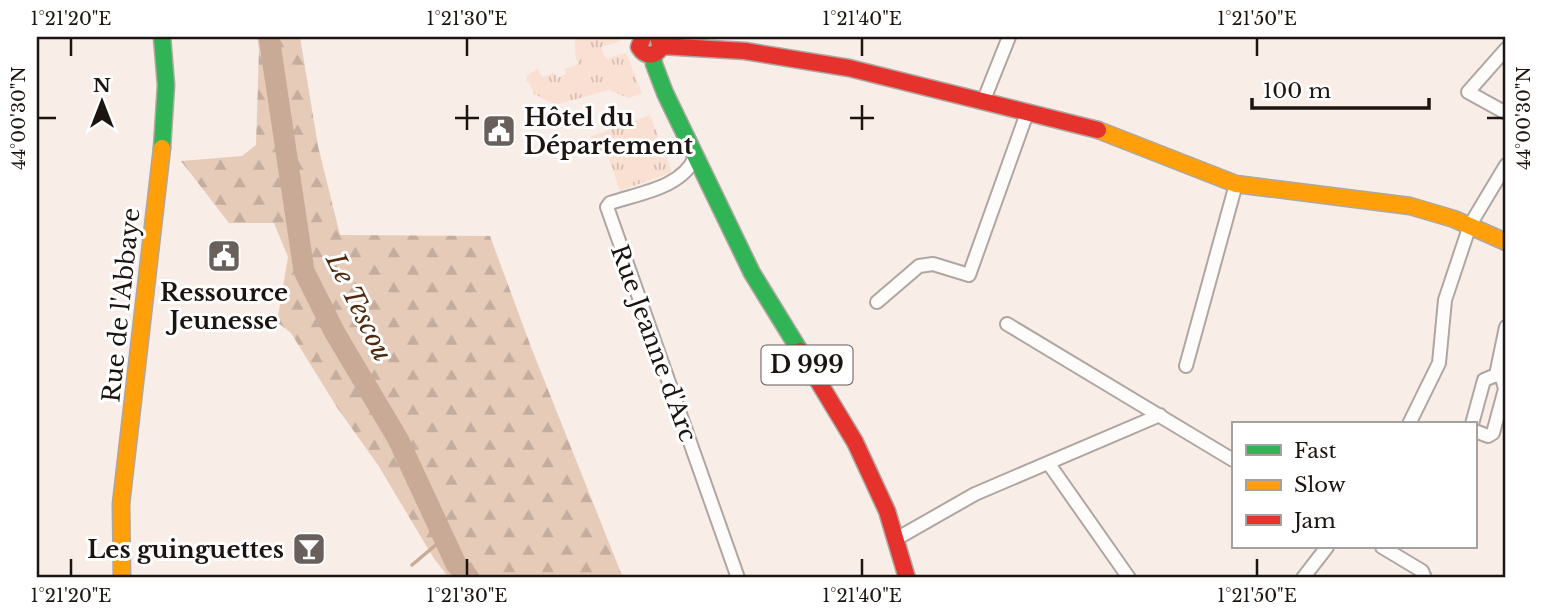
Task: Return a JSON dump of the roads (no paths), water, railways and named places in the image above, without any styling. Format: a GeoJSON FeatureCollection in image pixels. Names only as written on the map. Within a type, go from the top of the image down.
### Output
{"type":"FeatureCollection","features":[{"type":"Feature","properties":{"kind":"main road","name":"Rue de l'Abbaye"},"geometry":{"type":"LineString","coordinates":[[122,578],[121,504],[164,129],[166,85],[162,37]]}},
{"type":"Feature","properties":{"kind":"main road"},"geometry":{"type":"LineString","coordinates":[[641,38],[639,47],[643,53],[657,46],[745,51],[822,63],[1097,130],[1236,184],[1410,206],[1470,225],[1506,242]]}},
{"type":"Feature","properties":{"kind":"main road","name":"D 999"},"geometry":{"type":"LineString","coordinates":[[657,46],[654,64],[662,86],[752,273],[855,442],[878,489],[907,578]]}},
{"type":"Feature","properties":{"kind":"street"},"geometry":{"type":"LineString","coordinates":[[983,102],[1009,37]]}},
{"type":"Feature","properties":{"kind":"street"},"geometry":{"type":"LineString","coordinates":[[1506,50],[1468,92],[1506,113]]}},
{"type":"Feature","properties":{"kind":"street"},"geometry":{"type":"LineString","coordinates":[[877,302],[919,266],[933,264],[969,275],[1027,113]]}},
{"type":"Feature","properties":{"kind":"street","name":"Rue Jeanne d'Arc"},"geometry":{"type":"LineString","coordinates":[[695,156],[691,167],[674,181],[610,203],[607,207],[738,578]]}},
{"type":"Feature","properties":{"kind":"street"},"geometry":{"type":"LineString","coordinates":[[1410,422],[1439,363],[1445,300],[1470,225],[1506,166]]}},
{"type":"Feature","properties":{"kind":"street"},"geometry":{"type":"LineString","coordinates":[[1186,366],[1236,184]]}},
{"type":"Feature","properties":{"kind":"street"},"geometry":{"type":"LineString","coordinates":[[1007,324],[1232,459]]}},
{"type":"Feature","properties":{"kind":"street"},"geometry":{"type":"LineString","coordinates":[[1496,375],[1506,327]]}},
{"type":"Feature","properties":{"kind":"street"},"geometry":{"type":"LineString","coordinates":[[1473,422],[1484,380],[1496,375]]}},
{"type":"Feature","properties":{"kind":"street"},"geometry":{"type":"LineString","coordinates":[[1476,431],[1488,436],[1493,433],[1505,389],[1504,381],[1496,375]]}},
{"type":"Feature","properties":{"kind":"street"},"geometry":{"type":"LineString","coordinates":[[896,539],[975,494],[1160,415]]}},
{"type":"Feature","properties":{"kind":"street"},"geometry":{"type":"LineString","coordinates":[[1049,464],[1129,578]]}},
{"type":"Feature","properties":{"kind":"street"},"geometry":{"type":"LineString","coordinates":[[1303,578],[1326,548]]}},
{"type":"Feature","properties":{"kind":"street"},"geometry":{"type":"LineString","coordinates":[[1384,548],[1422,571],[1425,578]]}},
{"type":"Feature","properties":{"kind":"waterway","name":"Le Tescou"},"geometry":{"type":"LineString","coordinates":[[269,37],[304,271],[335,333],[398,439],[456,564],[469,578]]}},
{"type":"Feature","properties":{"kind":"waterway"},"geometry":{"type":"LineString","coordinates":[[412,565],[444,538]]}},
{"type":"Feature","properties":{"kind":"place","name":"Hôtel du Département"},"geometry":{"type":"Point","coordinates":[499,131]}},
{"type":"Feature","properties":{"kind":"place","name":"Ressource Jeunesse"},"geometry":{"type":"Point","coordinates":[224,256]}},
{"type":"Feature","properties":{"kind":"place","name":"Les guinguettes"},"geometry":{"type":"Point","coordinates":[309,549]}}]}
